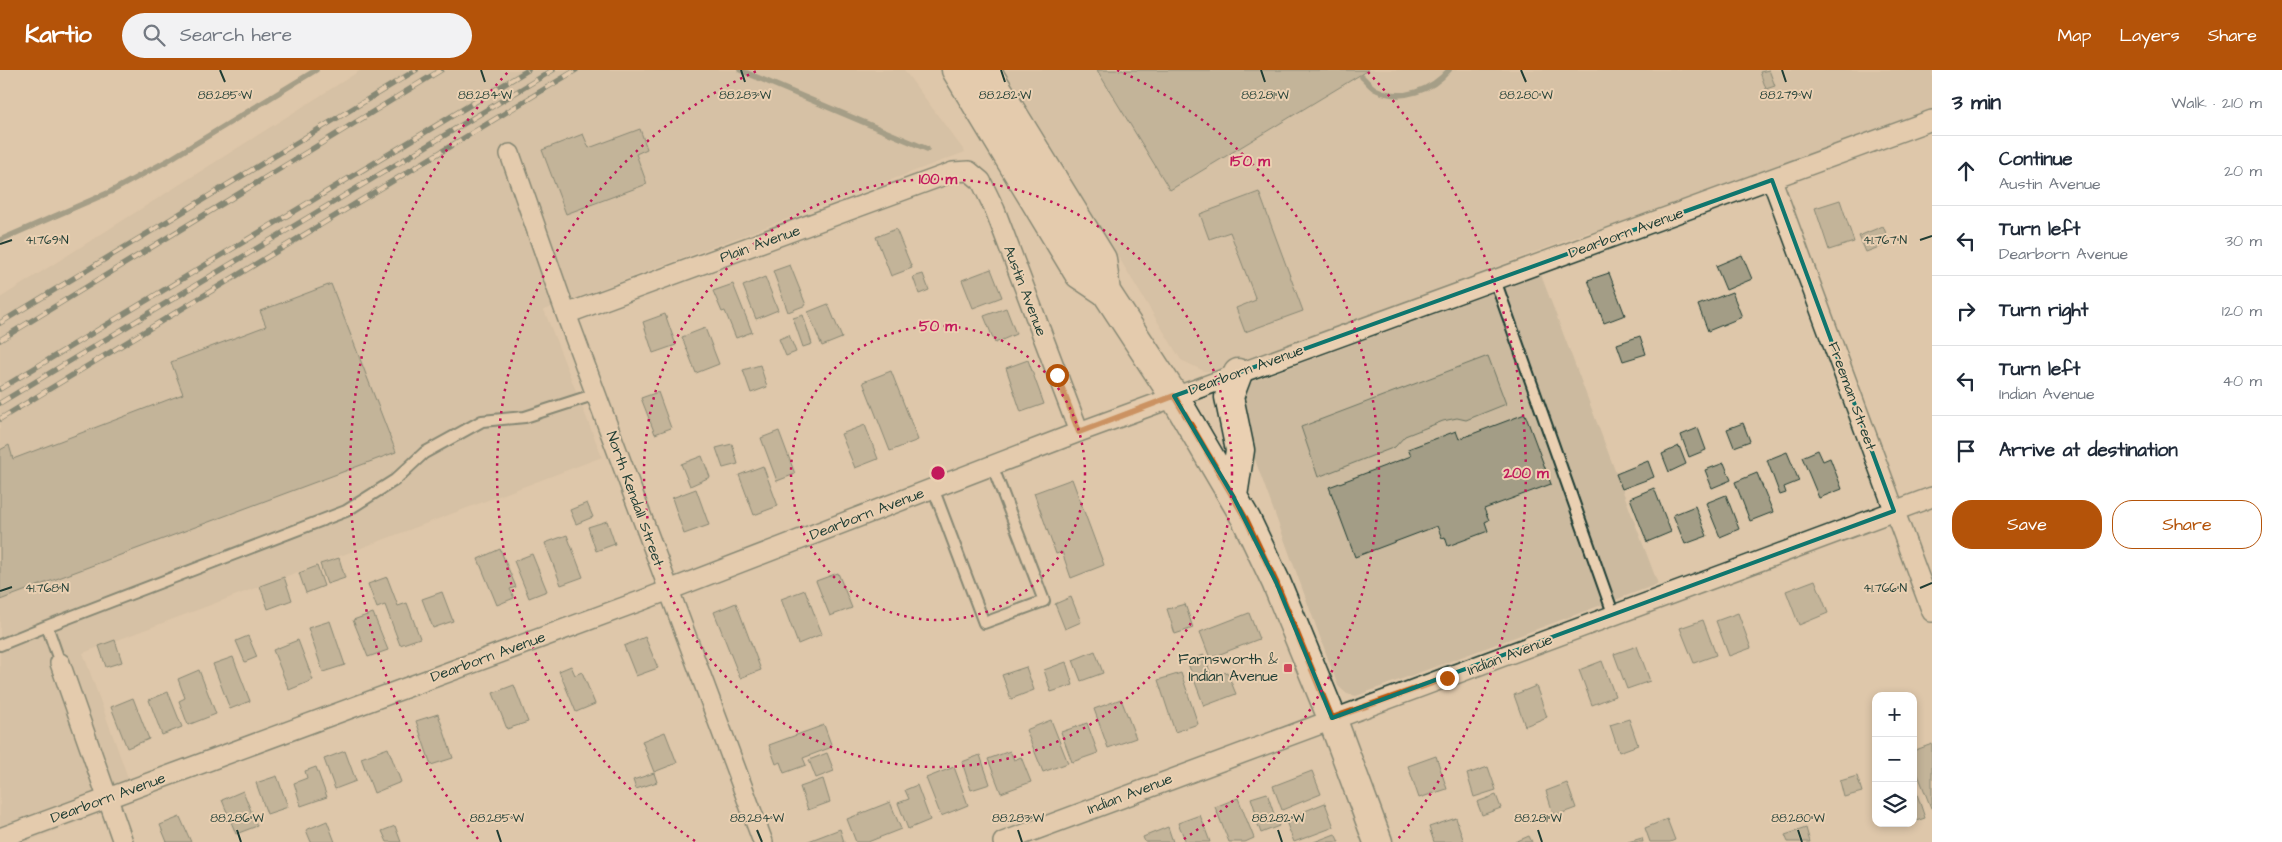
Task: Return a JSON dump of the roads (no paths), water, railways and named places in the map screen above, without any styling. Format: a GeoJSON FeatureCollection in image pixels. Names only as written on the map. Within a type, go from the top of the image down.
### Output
{"type":"FeatureCollection","features":[{"type":"Feature","properties":{"kind":"main road"},"geometry":{"type":"LineString","coordinates":[[956,70],[1079,274],[1106,292],[1174,396],[1246,519],[1276,582],[1332,718],[1378,842]]}},
{"type":"Feature","properties":{"kind":"main road"},"geometry":{"type":"LineString","coordinates":[[986,70],[1102,259],[1106,292]]}},
{"type":"Feature","properties":{"kind":"main road"},"geometry":{"type":"LineString","coordinates":[[1233,496],[1240,450],[1229,397],[1238,373]]}},
{"type":"Feature","properties":{"kind":"street","name":"Dearborn Avenue"},"geometry":{"type":"LineString","coordinates":[[0,838],[669,590],[1174,396],[1772,180],[1932,120]]}},
{"type":"Feature","properties":{"kind":"street","name":"North Kendall Street"},"geometry":{"type":"LineString","coordinates":[[510,154],[566,314],[763,842]]}},
{"type":"Feature","properties":{"kind":"street","name":"Austin Avenue"},"geometry":{"type":"LineString","coordinates":[[953,172],[969,171],[981,181],[988,195],[1079,432]]}},
{"type":"Feature","properties":{"kind":"street","name":"Plain Avenue"},"geometry":{"type":"LineString","coordinates":[[566,314],[953,172]]}},
{"type":"Feature","properties":{"kind":"street","name":"Freeman Street"},"geometry":{"type":"LineString","coordinates":[[1772,180],[1932,612]]}},
{"type":"Feature","properties":{"kind":"street","name":"Indian Avenue"},"geometry":{"type":"LineString","coordinates":[[1003,842],[1932,496]]}},
{"type":"Feature","properties":{"kind":"street"},"geometry":{"type":"LineString","coordinates":[[60,663],[123,842]]}},
{"type":"Feature","properties":{"kind":"lane"},"geometry":{"type":"LineString","coordinates":[[1495,280],[1614,616]]}},
{"type":"Feature","properties":{"kind":"lane"},"geometry":{"type":"LineString","coordinates":[[0,645],[346,511],[394,480],[424,453],[482,421],[525,417],[596,394]]}},
{"type":"Feature","properties":{"kind":"lane"},"geometry":{"type":"LineString","coordinates":[[933,488],[984,622],[1044,602],[992,465]]}},
{"type":"Feature","properties":{"kind":"lane"},"geometry":{"type":"LineString","coordinates":[[47,626],[60,663]]}},
{"type":"Feature","properties":{"kind":"waterway"},"geometry":{"type":"LineString","coordinates":[[0,240],[110,192],[167,161],[316,70]]}},
{"type":"Feature","properties":{"kind":"waterway"},"geometry":{"type":"LineString","coordinates":[[740,70],[927,149]]}},
{"type":"Feature","properties":{"kind":"waterway"},"geometry":{"type":"LineString","coordinates":[[1362,77],[1377,90],[1396,95],[1416,92],[1425,88],[1449,70]]}},
{"type":"Feature","properties":{"kind":"railway"},"geometry":{"type":"LineString","coordinates":[[0,323],[416,70]]}},
{"type":"Feature","properties":{"kind":"railway"},"geometry":{"type":"LineString","coordinates":[[0,340],[441,70]]}},
{"type":"Feature","properties":{"kind":"railway"},"geometry":{"type":"LineString","coordinates":[[0,389],[528,70]]}},
{"type":"Feature","properties":{"kind":"railway"},"geometry":{"type":"LineString","coordinates":[[0,403],[553,70]]}},
{"type":"Feature","properties":{"kind":"railway"},"geometry":{"type":"LineString","coordinates":[[0,419],[576,70]]}},
{"type":"Feature","properties":{"kind":"place","name":"Farnsworth & Indian Avenue"},"geometry":{"type":"Point","coordinates":[1288,668]}}]}
